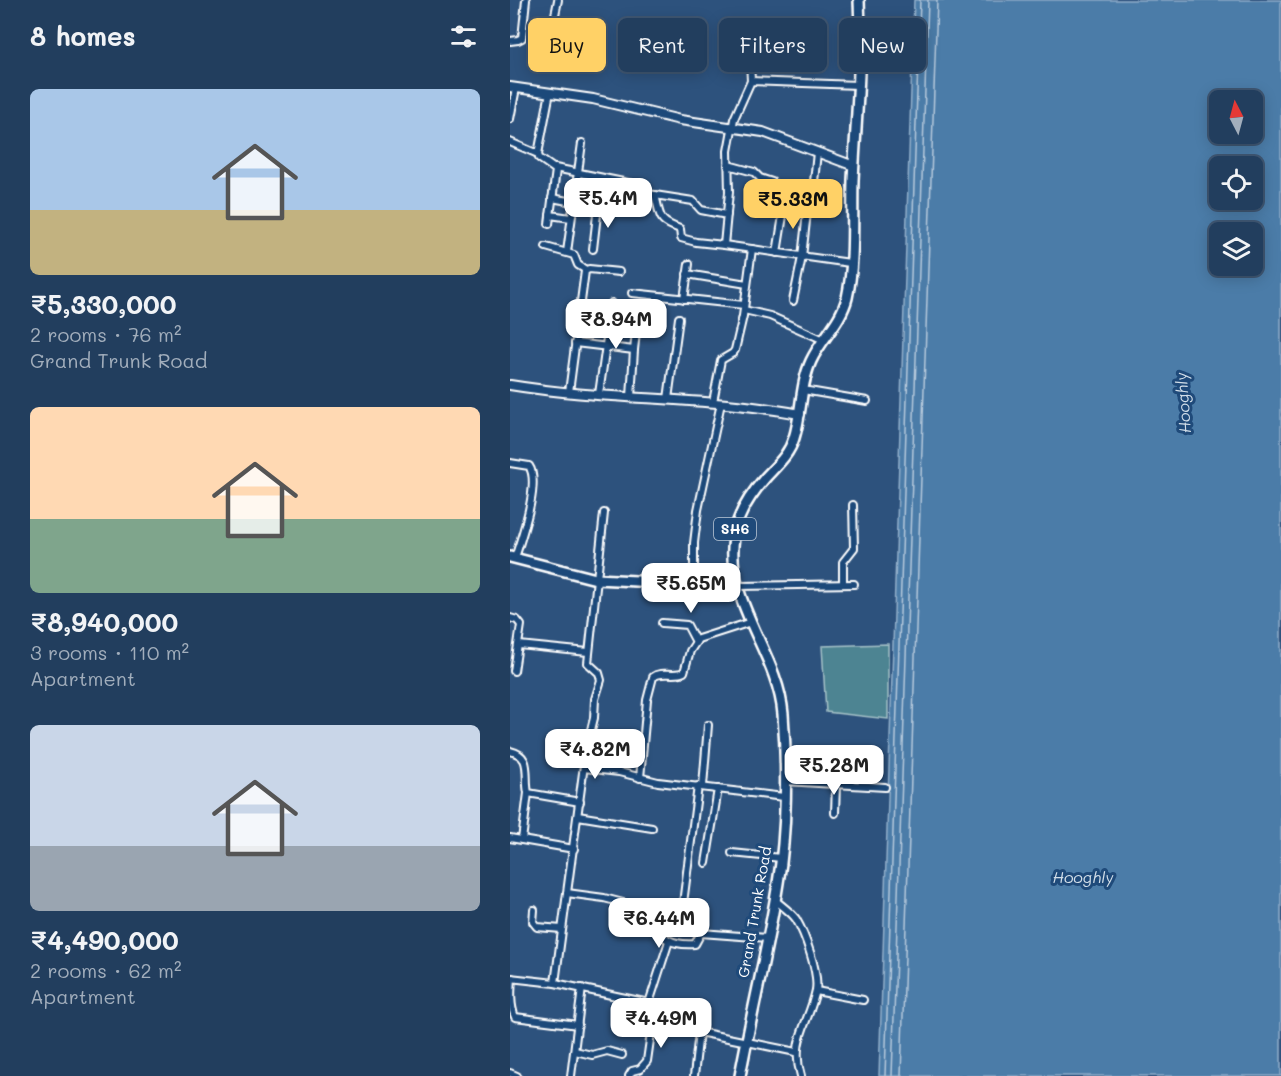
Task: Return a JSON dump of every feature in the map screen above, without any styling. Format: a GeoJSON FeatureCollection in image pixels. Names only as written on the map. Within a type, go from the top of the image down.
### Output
{"type":"FeatureCollection","features":[{"type":"Feature","properties":{"kind":"main road","name":"Grand Trunk Road"},"geometry":{"type":"LineString","coordinates":[[740,1076],[782,858],[785,781],[781,699],[772,670],[738,586],[733,551],[736,525],[750,496],[788,453],[794,441],[803,390],[812,360],[845,304],[850,263],[858,85],[859,0]]}},
{"type":"Feature","properties":{"kind":"main road"},"geometry":{"type":"LineString","coordinates":[[513,558],[596,579],[738,586]]}},
{"type":"Feature","properties":{"kind":"street"},"geometry":{"type":"LineString","coordinates":[[510,41],[522,38],[526,0]]}},
{"type":"Feature","properties":{"kind":"street"},"geometry":{"type":"LineString","coordinates":[[555,18],[558,0]]}},
{"type":"Feature","properties":{"kind":"street"},"geometry":{"type":"LineString","coordinates":[[724,245],[728,151],[732,128],[750,81],[750,72]]}},
{"type":"Feature","properties":{"kind":"street"},"geometry":{"type":"LineString","coordinates":[[750,81],[858,85]]}},
{"type":"Feature","properties":{"kind":"street"},"geometry":{"type":"LineString","coordinates":[[510,119],[513,87],[550,92],[593,99],[680,120],[771,134],[854,166]]}},
{"type":"Feature","properties":{"kind":"street"},"geometry":{"type":"LineString","coordinates":[[550,92],[539,158],[555,168],[633,184]]}},
{"type":"Feature","properties":{"kind":"street"},"geometry":{"type":"LineString","coordinates":[[510,142],[538,154]]}},
{"type":"Feature","properties":{"kind":"street"},"geometry":{"type":"LineString","coordinates":[[567,252],[582,143]]}},
{"type":"Feature","properties":{"kind":"street"},"geometry":{"type":"LineString","coordinates":[[814,182],[817,152]]}},
{"type":"Feature","properties":{"kind":"street"},"geometry":{"type":"LineString","coordinates":[[728,165],[754,172],[760,178],[772,182],[770,197]]}},
{"type":"Feature","properties":{"kind":"street"},"geometry":{"type":"LineString","coordinates":[[549,224],[555,168]]}},
{"type":"Feature","properties":{"kind":"street"},"geometry":{"type":"LineString","coordinates":[[642,193],[693,201],[703,210],[727,215]]}},
{"type":"Feature","properties":{"kind":"street"},"geometry":{"type":"LineString","coordinates":[[793,301],[802,257],[809,194]]}},
{"type":"Feature","properties":{"kind":"street"},"geometry":{"type":"LineString","coordinates":[[656,195],[662,220],[680,229],[681,238],[850,263]]}},
{"type":"Feature","properties":{"kind":"street"},"geometry":{"type":"LineString","coordinates":[[552,198],[621,212]]}},
{"type":"Feature","properties":{"kind":"street"},"geometry":{"type":"LineString","coordinates":[[777,253],[785,203]]}},
{"type":"Feature","properties":{"kind":"street"},"geometry":{"type":"LineString","coordinates":[[593,249],[598,206]]}},
{"type":"Feature","properties":{"kind":"street"},"geometry":{"type":"LineString","coordinates":[[550,215],[571,218]]}},
{"type":"Feature","properties":{"kind":"street"},"geometry":{"type":"LineString","coordinates":[[546,247],[574,255],[578,265],[586,270],[619,272]]}},
{"type":"Feature","properties":{"kind":"street"},"geometry":{"type":"LineString","coordinates":[[694,584],[694,543],[717,403],[721,360],[735,350],[744,308],[752,249]]}},
{"type":"Feature","properties":{"kind":"street"},"geometry":{"type":"LineString","coordinates":[[684,298],[689,264]]}},
{"type":"Feature","properties":{"kind":"street"},"geometry":{"type":"LineString","coordinates":[[569,392],[586,270]]}},
{"type":"Feature","properties":{"kind":"street"},"geometry":{"type":"LineString","coordinates":[[687,274],[747,284]]}},
{"type":"Feature","properties":{"kind":"street"},"geometry":{"type":"LineString","coordinates":[[632,293],[684,298],[744,308],[770,316],[824,340]]}},
{"type":"Feature","properties":{"kind":"street"},"geometry":{"type":"LineString","coordinates":[[600,394],[612,303]]}},
{"type":"Feature","properties":{"kind":"street"},"geometry":{"type":"LineString","coordinates":[[668,399],[680,318]]}},
{"type":"Feature","properties":{"kind":"street"},"geometry":{"type":"LineString","coordinates":[[631,397],[637,323]]}},
{"type":"Feature","properties":{"kind":"street"},"geometry":{"type":"LineString","coordinates":[[575,343],[634,350]]}},
{"type":"Feature","properties":{"kind":"street"},"geometry":{"type":"LineString","coordinates":[[510,385],[569,392],[761,407],[800,414]]}},
{"type":"Feature","properties":{"kind":"street"},"geometry":{"type":"LineString","coordinates":[[803,390],[867,401]]}},
{"type":"Feature","properties":{"kind":"street"},"geometry":{"type":"LineString","coordinates":[[510,463],[529,466],[533,472],[529,506],[513,558]]}},
{"type":"Feature","properties":{"kind":"street"},"geometry":{"type":"LineString","coordinates":[[843,584],[843,562],[855,548],[853,505]]}},
{"type":"Feature","properties":{"kind":"street"},"geometry":{"type":"LineString","coordinates":[[555,983],[589,733],[601,680],[599,673],[588,663],[588,652],[604,513]]}},
{"type":"Feature","properties":{"kind":"street"},"geometry":{"type":"LineString","coordinates":[[738,586],[854,584]]}},
{"type":"Feature","properties":{"kind":"street"},"geometry":{"type":"LineString","coordinates":[[510,618],[521,622],[514,671]]}},
{"type":"Feature","properties":{"kind":"street"},"geometry":{"type":"LineString","coordinates":[[640,778],[647,700],[652,677],[659,673],[675,675],[684,672],[690,651],[696,642],[708,634],[751,622]]}},
{"type":"Feature","properties":{"kind":"street"},"geometry":{"type":"LineString","coordinates":[[662,623],[687,625],[696,642]]}},
{"type":"Feature","properties":{"kind":"street"},"geometry":{"type":"LineString","coordinates":[[519,645],[588,652]]}},
{"type":"Feature","properties":{"kind":"street"},"geometry":{"type":"LineString","coordinates":[[708,725],[701,786],[682,895],[681,919],[684,924],[701,933],[767,938]]}},
{"type":"Feature","properties":{"kind":"street"},"geometry":{"type":"LineString","coordinates":[[510,751],[522,754],[525,760],[528,793],[522,840]]}},
{"type":"Feature","properties":{"kind":"street"},"geometry":{"type":"LineString","coordinates":[[584,768],[658,782],[784,797]]}},
{"type":"Feature","properties":{"kind":"street"},"geometry":{"type":"LineString","coordinates":[[785,781],[885,787]]}},
{"type":"Feature","properties":{"kind":"street"},"geometry":{"type":"LineString","coordinates":[[835,813],[836,784]]}},
{"type":"Feature","properties":{"kind":"street"},"geometry":{"type":"LineString","coordinates":[[706,862],[718,789]]}},
{"type":"Feature","properties":{"kind":"street"},"geometry":{"type":"LineString","coordinates":[[528,793],[580,802]]}},
{"type":"Feature","properties":{"kind":"street"},"geometry":{"type":"LineString","coordinates":[[578,816],[652,828]]}},
{"type":"Feature","properties":{"kind":"street"},"geometry":{"type":"LineString","coordinates":[[510,838],[574,849]]}},
{"type":"Feature","properties":{"kind":"street"},"geometry":{"type":"LineString","coordinates":[[732,853],[782,858]]}},
{"type":"Feature","properties":{"kind":"street"},"geometry":{"type":"LineString","coordinates":[[567,893],[604,898],[654,910],[658,927],[663,937],[669,941],[695,944],[701,933]]}},
{"type":"Feature","properties":{"kind":"street"},"geometry":{"type":"LineString","coordinates":[[775,900],[795,918],[807,944],[816,980],[816,991],[796,1052],[801,1076]]}},
{"type":"Feature","properties":{"kind":"street"},"geometry":{"type":"LineString","coordinates":[[534,910],[533,922],[537,927],[562,929]]}},
{"type":"Feature","properties":{"kind":"street"},"geometry":{"type":"LineString","coordinates":[[629,1076],[632,1071],[640,1069],[647,1061],[652,1004],[669,941]]}},
{"type":"Feature","properties":{"kind":"street"},"geometry":{"type":"LineString","coordinates":[[578,1025],[515,1017],[510,1004],[511,978],[555,983],[652,1004],[679,1013],[699,1032],[796,1052]]}},
{"type":"Feature","properties":{"kind":"street"},"geometry":{"type":"LineString","coordinates":[[571,1076],[582,988]]}},
{"type":"Feature","properties":{"kind":"street"},"geometry":{"type":"LineString","coordinates":[[816,991],[862,1000]]}},
{"type":"Feature","properties":{"kind":"street"},"geometry":{"type":"LineString","coordinates":[[694,1076],[699,1032]]}},
{"type":"Feature","properties":{"kind":"street"},"geometry":{"type":"LineString","coordinates":[[575,1051],[592,1054],[607,1051],[622,1055]]}},
{"type":"Feature","properties":{"kind":"street"},"geometry":{"type":"LineString","coordinates":[[510,1073],[517,1076]]}},
{"type":"Feature","properties":{"kind":"green space"},"geometry":{"type":"Polygon","coordinates":[[[888,644],[888,719],[826,712],[822,646],[888,644]]]}},
{"type":"Feature","properties":{"kind":"water","name":"Hooghly"},"geometry":{"type":"Polygon","coordinates":[[[914,0],[1281,0],[1281,1076],[879,1076],[912,72],[926,72],[926,18],[913,18],[914,0]]]}}]}
